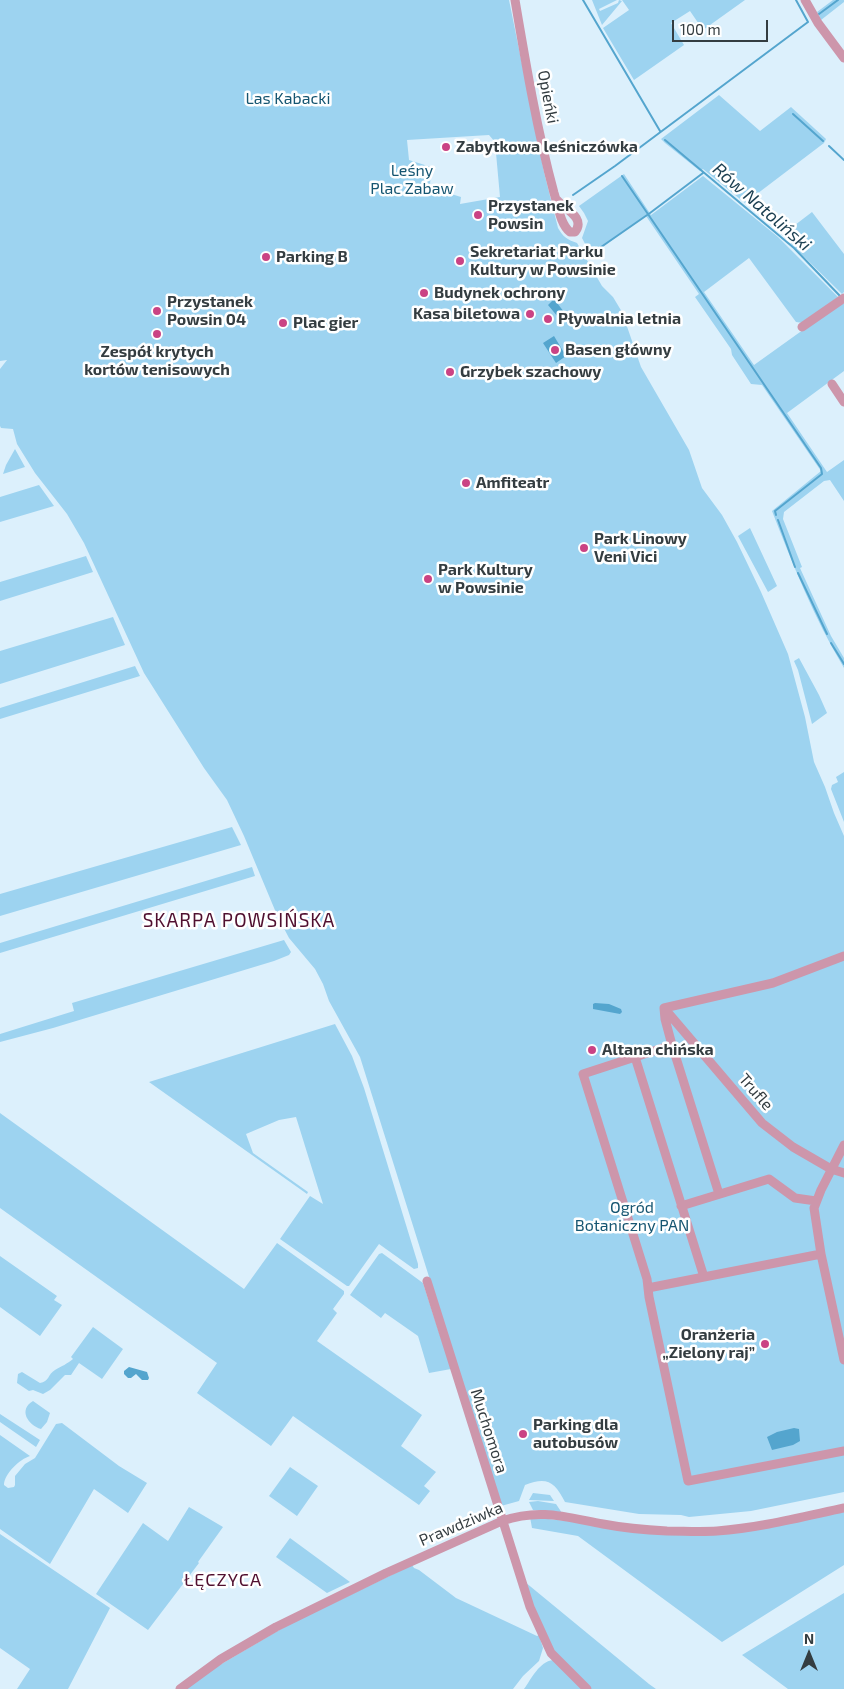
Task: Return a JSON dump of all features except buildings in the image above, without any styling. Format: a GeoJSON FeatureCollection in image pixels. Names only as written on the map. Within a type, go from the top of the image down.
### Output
{"type":"FeatureCollection","features":[{"type":"Feature","properties":{"kind":"street","name":"Opieńki"},"geometry":{"type":"LineString","coordinates":[[515,0],[544,158],[556,199]]}},
{"type":"Feature","properties":{"kind":"street"},"geometry":{"type":"LineString","coordinates":[[805,0],[814,17],[844,58]]}},
{"type":"Feature","properties":{"kind":"street"},"geometry":{"type":"LineString","coordinates":[[802,327],[844,298]]}},
{"type":"Feature","properties":{"kind":"street"},"geometry":{"type":"LineString","coordinates":[[832,384],[844,402]]}},
{"type":"Feature","properties":{"kind":"street"},"geometry":{"type":"LineString","coordinates":[[719,1194],[672,1045],[664,1008],[773,983],[844,956]]}},
{"type":"Feature","properties":{"kind":"street","name":"Trufle"},"geometry":{"type":"LineString","coordinates":[[664,1008],[762,1123],[793,1147],[831,1169],[844,1173]]}},
{"type":"Feature","properties":{"kind":"street"},"geometry":{"type":"LineString","coordinates":[[672,1045],[583,1074],[647,1279],[688,1481],[844,1451]]}},
{"type":"Feature","properties":{"kind":"street"},"geometry":{"type":"LineString","coordinates":[[635,1057],[704,1277]]}},
{"type":"Feature","properties":{"kind":"street"},"geometry":{"type":"LineString","coordinates":[[844,1145],[816,1200],[814,1216],[844,1360]]}},
{"type":"Feature","properties":{"kind":"street"},"geometry":{"type":"LineString","coordinates":[[682,1206],[769,1179],[795,1198],[816,1200]]}},
{"type":"Feature","properties":{"kind":"street"},"geometry":{"type":"LineString","coordinates":[[648,1288],[821,1254]]}},
{"type":"Feature","properties":{"kind":"street","name":"Muchomora"},"geometry":{"type":"LineString","coordinates":[[427,1281],[530,1607],[551,1653],[587,1689]]}},
{"type":"Feature","properties":{"kind":"street","name":"Prawdziwka"},"geometry":{"type":"LineString","coordinates":[[180,1689],[221,1659],[276,1627],[386,1573],[502,1521],[523,1515],[547,1513],[640,1529],[716,1531],[755,1526],[844,1508]]}},
{"type":"Feature","properties":{"kind":"green space"},"geometry":{"type":"Polygon","coordinates":[[[0,0],[509,0],[544,172],[558,228],[566,238],[577,243],[602,286],[613,297],[622,312],[641,367],[689,450],[702,488],[722,515],[761,592],[788,654],[805,717],[814,762],[844,836],[844,1492],[751,1511],[689,1517],[681,1515],[639,1514],[565,1502],[554,1485],[545,1481],[539,1481],[525,1485],[519,1501],[501,1506],[360,1057],[329,1001],[315,969],[289,938],[277,915],[227,800],[204,768],[144,673],[84,543],[67,514],[35,473],[17,444],[13,429],[1,428],[0,369],[7,360],[0,361],[0,0]],[[489,135],[407,140],[409,160],[431,167],[430,186],[446,197],[448,193],[461,197],[460,204],[500,197],[495,142],[489,135]]]}},
{"type":"Feature","properties":{"kind":"green space"},"geometry":{"type":"Polygon","coordinates":[[[592,0],[617,0],[599,9],[600,11],[618,3],[619,0],[622,1],[602,25],[592,0]]]}},
{"type":"Feature","properties":{"kind":"green space"},"geometry":{"type":"Polygon","coordinates":[[[622,0],[745,0],[703,30],[690,11],[671,23],[684,45],[634,80],[603,28],[629,10],[622,0]]]}},
{"type":"Feature","properties":{"kind":"green space"},"geometry":{"type":"Polygon","coordinates":[[[833,0],[844,0],[844,2],[821,20],[817,12],[833,0]]]}},
{"type":"Feature","properties":{"kind":"green space"},"geometry":{"type":"Polygon","coordinates":[[[719,95],[760,131],[791,107],[826,139],[824,143],[745,203],[703,169],[700,171],[661,139],[719,95]]]}},
{"type":"Feature","properties":{"kind":"green space"},"geometry":{"type":"Polygon","coordinates":[[[624,174],[651,215],[703,176],[778,237],[838,297],[803,323],[796,322],[749,258],[704,292],[754,365],[842,302],[844,304],[844,371],[787,413],[827,472],[844,460],[844,501],[830,480],[824,481],[784,512],[783,519],[802,567],[800,568],[831,636],[844,658],[844,668],[814,611],[772,511],[821,471],[762,385],[751,384],[732,355],[731,349],[695,297],[699,294],[646,216],[591,255],[582,238],[588,221],[579,206],[624,174]]]}},
{"type":"Feature","properties":{"kind":"green space"},"geometry":{"type":"Polygon","coordinates":[[[812,212],[844,254],[844,292],[842,294],[782,235],[812,212]]]}},
{"type":"Feature","properties":{"kind":"green space"},"geometry":{"type":"Polygon","coordinates":[[[15,449],[25,467],[3,474],[6,465],[15,449]]]}},
{"type":"Feature","properties":{"kind":"green space"},"geometry":{"type":"Polygon","coordinates":[[[39,485],[54,506],[0,522],[0,497],[39,485]]]}},
{"type":"Feature","properties":{"kind":"green space"},"geometry":{"type":"Polygon","coordinates":[[[750,528],[777,586],[768,592],[738,536],[750,528]]]}},
{"type":"Feature","properties":{"kind":"green space"},"geometry":{"type":"Polygon","coordinates":[[[86,556],[93,572],[0,601],[0,582],[86,556]]]}},
{"type":"Feature","properties":{"kind":"green space"},"geometry":{"type":"Polygon","coordinates":[[[113,617],[125,645],[0,684],[0,651],[113,617]]]}},
{"type":"Feature","properties":{"kind":"green space"},"geometry":{"type":"Polygon","coordinates":[[[799,658],[827,713],[812,724],[794,661],[799,658]]]}},
{"type":"Feature","properties":{"kind":"green space"},"geometry":{"type":"Polygon","coordinates":[[[135,666],[140,676],[0,719],[0,708],[135,666]]]}},
{"type":"Feature","properties":{"kind":"green space"},"geometry":{"type":"Polygon","coordinates":[[[844,772],[844,822],[831,789],[832,785],[838,782],[836,777],[844,772]]]}},
{"type":"Feature","properties":{"kind":"green space"},"geometry":{"type":"Polygon","coordinates":[[[232,827],[241,845],[0,916],[0,894],[232,827]]]}},
{"type":"Feature","properties":{"kind":"green space"},"geometry":{"type":"Polygon","coordinates":[[[252,867],[255,876],[0,953],[0,943],[252,867]]]}},
{"type":"Feature","properties":{"kind":"green space"},"geometry":{"type":"Polygon","coordinates":[[[284,940],[291,952],[289,955],[274,961],[53,1028],[0,1042],[0,1034],[74,1011],[72,1003],[284,940]]]}},
{"type":"Feature","properties":{"kind":"green space"},"geometry":{"type":"Polygon","coordinates":[[[335,1024],[352,1056],[364,1088],[418,1264],[418,1268],[414,1269],[379,1244],[349,1286],[280,1239],[310,1196],[323,1204],[296,1117],[279,1120],[246,1134],[253,1153],[308,1192],[307,1194],[149,1082],[335,1024]]]}},
{"type":"Feature","properties":{"kind":"green space"},"geometry":{"type":"Polygon","coordinates":[[[0,1113],[244,1289],[277,1243],[344,1291],[344,1294],[333,1309],[337,1313],[317,1341],[422,1415],[401,1446],[436,1472],[424,1486],[430,1491],[419,1505],[293,1416],[271,1446],[197,1393],[217,1363],[0,1208],[0,1113]]]}},
{"type":"Feature","properties":{"kind":"green space"},"geometry":{"type":"Polygon","coordinates":[[[382,1253],[423,1283],[451,1369],[429,1373],[418,1336],[385,1313],[381,1318],[350,1295],[379,1254],[382,1253]]]}},
{"type":"Feature","properties":{"kind":"green space"},"geometry":{"type":"Polygon","coordinates":[[[0,1256],[57,1296],[54,1300],[62,1305],[40,1336],[0,1307],[0,1256]]]}},
{"type":"Feature","properties":{"kind":"green space"},"geometry":{"type":"Polygon","coordinates":[[[93,1327],[123,1349],[102,1379],[79,1363],[71,1375],[65,1375],[50,1390],[43,1394],[33,1390],[29,1391],[17,1383],[18,1374],[22,1372],[40,1383],[45,1381],[53,1372],[73,1359],[71,1357],[93,1327]]]}},
{"type":"Feature","properties":{"kind":"green space"},"geometry":{"type":"Polygon","coordinates":[[[33,1401],[50,1413],[47,1422],[41,1429],[32,1424],[26,1417],[26,1409],[33,1401]]]}},
{"type":"Feature","properties":{"kind":"green space"},"geometry":{"type":"Polygon","coordinates":[[[0,1414],[40,1440],[36,1447],[0,1422],[0,1414]]]}},
{"type":"Feature","properties":{"kind":"green space"},"geometry":{"type":"Polygon","coordinates":[[[62,1423],[119,1466],[147,1483],[128,1513],[94,1489],[50,1564],[0,1529],[0,1435],[30,1456],[17,1464],[7,1476],[4,1485],[8,1488],[14,1487],[15,1476],[25,1464],[35,1458],[56,1424],[62,1423]]]}},
{"type":"Feature","properties":{"kind":"green space"},"geometry":{"type":"Polygon","coordinates":[[[290,1467],[318,1486],[297,1516],[269,1496],[290,1467]]]}},
{"type":"Feature","properties":{"kind":"green space"},"geometry":{"type":"Polygon","coordinates":[[[533,1493],[550,1495],[554,1501],[529,1500],[533,1493]]]}},
{"type":"Feature","properties":{"kind":"green space"},"geometry":{"type":"Polygon","coordinates":[[[538,1501],[556,1504],[562,1513],[533,1510],[529,1502],[538,1501]]]}},
{"type":"Feature","properties":{"kind":"green space"},"geometry":{"type":"Polygon","coordinates":[[[189,1507],[223,1527],[199,1563],[148,1630],[96,1594],[143,1523],[168,1541],[189,1507]]]}},
{"type":"Feature","properties":{"kind":"green space"},"geometry":{"type":"Polygon","coordinates":[[[844,1512],[844,1565],[722,1642],[578,1536],[532,1528],[530,1517],[697,1535],[844,1512]]]}},
{"type":"Feature","properties":{"kind":"green space"},"geometry":{"type":"Polygon","coordinates":[[[0,1534],[110,1608],[68,1689],[17,1689],[30,1669],[0,1648],[0,1534]]]}},
{"type":"Feature","properties":{"kind":"green space"},"geometry":{"type":"Polygon","coordinates":[[[290,1538],[350,1582],[327,1593],[276,1557],[290,1538]]]}},
{"type":"Feature","properties":{"kind":"green space"},"geometry":{"type":"Polygon","coordinates":[[[412,1565],[456,1598],[537,1636],[539,1635],[543,1648],[539,1661],[523,1676],[513,1689],[185,1689],[201,1676],[286,1626],[412,1565]]]}},
{"type":"Feature","properties":{"kind":"green space"},"geometry":{"type":"Polygon","coordinates":[[[525,1582],[656,1689],[591,1689],[553,1650],[544,1633],[525,1582]]]}},
{"type":"Feature","properties":{"kind":"green space"},"geometry":{"type":"Polygon","coordinates":[[[844,1593],[844,1689],[788,1689],[742,1655],[844,1593]]]}},
{"type":"Feature","properties":{"kind":"green space"},"geometry":{"type":"Polygon","coordinates":[[[553,1660],[582,1689],[524,1689],[540,1667],[553,1660]]]}},
{"type":"Feature","properties":{"kind":"shaded area"},"geometry":{"type":"Polygon","coordinates":[[[554,299],[564,312],[558,317],[548,305],[554,299]]]}},
{"type":"Feature","properties":{"kind":"shaded area","name":"Basen główny"},"geometry":{"type":"Polygon","coordinates":[[[554,336],[566,356],[556,363],[543,343],[554,336]]]}},
{"type":"Feature","properties":{"kind":"shaded area"},"geometry":{"type":"Polygon","coordinates":[[[593,1004],[609,1004],[621,1009],[622,1012],[620,1014],[593,1009],[593,1004]]]}},
{"type":"Feature","properties":{"kind":"shaded area"},"geometry":{"type":"Polygon","coordinates":[[[129,1367],[147,1372],[148,1380],[142,1380],[136,1374],[128,1378],[124,1371],[129,1367]]]}},
{"type":"Feature","properties":{"kind":"shaded area"},"geometry":{"type":"Polygon","coordinates":[[[794,1428],[799,1429],[800,1441],[793,1445],[772,1450],[767,1437],[777,1432],[794,1428]]]}},
{"type":"Feature","properties":{"kind":"waterway"},"geometry":{"type":"LineString","coordinates":[[583,0],[660,131]]}},
{"type":"Feature","properties":{"kind":"waterway","name":"Rów Natoliński"},"geometry":{"type":"LineString","coordinates":[[573,195],[615,166],[808,22],[796,0]]}},
{"type":"Feature","properties":{"kind":"waterway"},"geometry":{"type":"LineString","coordinates":[[819,14],[838,0]]}},
{"type":"Feature","properties":{"kind":"waterway"},"geometry":{"type":"LineString","coordinates":[[793,114],[823,141]]}},
{"type":"Feature","properties":{"kind":"waterway","name":"Rów Natoliński"},"geometry":{"type":"LineString","coordinates":[[665,140],[794,248],[840,296]]}},
{"type":"Feature","properties":{"kind":"waterway"},"geometry":{"type":"LineString","coordinates":[[829,146],[844,160]]}},
{"type":"Feature","properties":{"kind":"waterway"},"geometry":{"type":"LineString","coordinates":[[591,254],[703,173]]}},
{"type":"Feature","properties":{"kind":"waterway"},"geometry":{"type":"LineString","coordinates":[[622,176],[821,468],[822,474],[775,511],[776,515]]}},
{"type":"Feature","properties":{"kind":"waterway"},"geometry":{"type":"LineString","coordinates":[[778,520],[795,567]]}},
{"type":"Feature","properties":{"kind":"waterway"},"geometry":{"type":"LineString","coordinates":[[798,573],[827,634]]}},
{"type":"Feature","properties":{"kind":"waterway"},"geometry":{"type":"LineString","coordinates":[[831,643],[844,664]]}},
{"type":"Feature","properties":{"kind":"place","name":"Zabytkowa leśniczówka"},"geometry":{"type":"Point","coordinates":[446,147]}},
{"type":"Feature","properties":{"kind":"place","name":"Przystanek Powsin"},"geometry":{"type":"Point","coordinates":[478,215]}},
{"type":"Feature","properties":{"kind":"place","name":"Parking B"},"geometry":{"type":"Point","coordinates":[266,257]}},
{"type":"Feature","properties":{"kind":"place","name":"Sekretariat Parku Kultury w Powsinie"},"geometry":{"type":"Point","coordinates":[460,261]}},
{"type":"Feature","properties":{"kind":"place","name":"Budynek ochrony"},"geometry":{"type":"Point","coordinates":[424,293]}},
{"type":"Feature","properties":{"kind":"place","name":"Przystanek Powsin 04"},"geometry":{"type":"Point","coordinates":[157,311]}},
{"type":"Feature","properties":{"kind":"place","name":"Kasa biletowa"},"geometry":{"type":"Point","coordinates":[530,314]}},
{"type":"Feature","properties":{"kind":"place","name":"Pływalnia letnia"},"geometry":{"type":"Point","coordinates":[548,319]}},
{"type":"Feature","properties":{"kind":"place","name":"Plac gier"},"geometry":{"type":"Point","coordinates":[283,323]}},
{"type":"Feature","properties":{"kind":"place","name":"Zespół krytych kortów tenisowych"},"geometry":{"type":"Point","coordinates":[157,334]}},
{"type":"Feature","properties":{"kind":"place","name":"Basen główny"},"geometry":{"type":"Point","coordinates":[555,350]}},
{"type":"Feature","properties":{"kind":"place","name":"Grzybek szachowy"},"geometry":{"type":"Point","coordinates":[450,372]}},
{"type":"Feature","properties":{"kind":"place","name":"Amfiteatr"},"geometry":{"type":"Point","coordinates":[466,483]}},
{"type":"Feature","properties":{"kind":"place","name":"Park Linowy Veni Vici"},"geometry":{"type":"Point","coordinates":[584,548]}},
{"type":"Feature","properties":{"kind":"place","name":"Park Kultury w Powsinie"},"geometry":{"type":"Point","coordinates":[428,579]}},
{"type":"Feature","properties":{"kind":"place","name":"Altana chińska"},"geometry":{"type":"Point","coordinates":[592,1050]}},
{"type":"Feature","properties":{"kind":"place","name":"Oranżeria „Zielony raj”"},"geometry":{"type":"Point","coordinates":[765,1344]}},
{"type":"Feature","properties":{"kind":"place","name":"Parking dla autobusów"},"geometry":{"type":"Point","coordinates":[523,1434]}},
{"type":"Feature","properties":{"kind":"district","name":"SKARPA POWSIŃSKA"},"geometry":{"type":"Point","coordinates":[239,921]}},
{"type":"Feature","properties":{"kind":"district","name":"ŁĘCZYCA"},"geometry":{"type":"Point","coordinates":[223,1580]}},
{"type":"Feature","properties":{"kind":"park label","name":"Las Kabacki"},"geometry":{"type":"Point","coordinates":[288,99]}},
{"type":"Feature","properties":{"kind":"park label","name":"Leśny Plac Zabaw"},"geometry":{"type":"Point","coordinates":[412,180]}},
{"type":"Feature","properties":{"kind":"park label","name":"Ogród Botaniczny PAN"},"geometry":{"type":"Point","coordinates":[632,1217]}}]}
